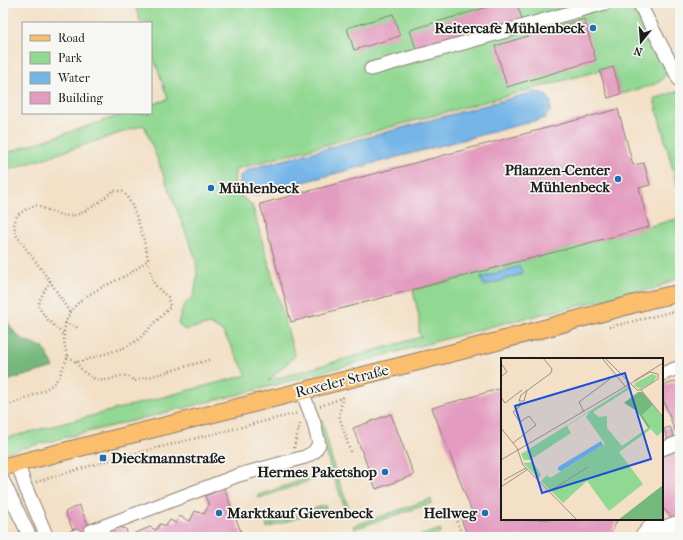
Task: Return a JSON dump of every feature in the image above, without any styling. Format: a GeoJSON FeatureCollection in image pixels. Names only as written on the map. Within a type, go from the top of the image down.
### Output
{"type":"FeatureCollection","features":[{"type":"Feature","properties":{"kind":"main road","name":"Roxeler Straße"},"geometry":{"type":"LineString","coordinates":[[11,466],[487,344],[648,300],[680,293]]}},
{"type":"Feature","properties":{"kind":"street"},"geometry":{"type":"LineString","coordinates":[[371,69],[605,3]]}},
{"type":"Feature","properties":{"kind":"street"},"geometry":{"type":"LineString","coordinates":[[639,3],[680,82]]}},
{"type":"Feature","properties":{"kind":"street"},"geometry":{"type":"LineString","coordinates":[[663,374],[680,367]]}},
{"type":"Feature","properties":{"kind":"street"},"geometry":{"type":"LineString","coordinates":[[91,531],[239,475],[305,457],[314,452],[319,444],[314,423],[302,391]]}},
{"type":"Feature","properties":{"kind":"street"},"geometry":{"type":"LineString","coordinates":[[663,449],[680,442]]}},
{"type":"Feature","properties":{"kind":"street"},"geometry":{"type":"LineString","coordinates":[[11,466],[25,486],[47,537]]}},
{"type":"Feature","properties":{"kind":"street"},"geometry":{"type":"LineString","coordinates":[[3,481],[30,537]]}},
{"type":"Feature","properties":{"kind":"street"},"geometry":{"type":"LineString","coordinates":[[641,537],[656,520]]}},
{"type":"Feature","properties":{"kind":"street"},"geometry":{"type":"LineString","coordinates":[[655,537],[657,532],[665,527],[680,522]]}},
{"type":"Feature","properties":{"kind":"path"},"geometry":{"type":"LineString","coordinates":[[70,313],[50,281],[16,235],[14,225],[17,215],[36,205],[56,213],[70,216],[85,211],[114,190],[122,191],[129,199],[140,226],[152,282],[168,297],[170,307],[139,338],[126,347],[89,360],[76,362]]}},
{"type":"Feature","properties":{"kind":"path"},"geometry":{"type":"LineString","coordinates":[[148,260],[126,276],[91,294],[79,303],[70,313],[65,322],[64,335],[64,349],[68,356],[76,362],[82,371],[96,380],[106,380],[119,376],[126,376],[136,381],[212,359]]}},
{"type":"Feature","properties":{"kind":"path"},"geometry":{"type":"LineString","coordinates":[[50,281],[39,301],[39,308],[46,318],[64,335]]}},
{"type":"Feature","properties":{"kind":"path"},"geometry":{"type":"LineString","coordinates":[[604,329],[680,310]]}},
{"type":"Feature","properties":{"kind":"path"},"geometry":{"type":"LineString","coordinates":[[65,322],[80,328]]}},
{"type":"Feature","properties":{"kind":"path"},"geometry":{"type":"LineString","coordinates":[[3,407],[52,384],[60,375],[68,356]]}},
{"type":"Feature","properties":{"kind":"path"},"geometry":{"type":"LineString","coordinates":[[25,486],[120,457],[309,410],[349,395]]}},
{"type":"Feature","properties":{"kind":"path"},"geometry":{"type":"LineString","coordinates":[[343,398],[339,415],[351,454]]}},
{"type":"Feature","properties":{"kind":"path"},"geometry":{"type":"LineString","coordinates":[[292,460],[300,425],[299,420],[294,414]]}},
{"type":"Feature","properties":{"kind":"path"},"geometry":{"type":"LineString","coordinates":[[456,537],[462,536],[455,516],[466,514]]}},
{"type":"Feature","properties":{"kind":"green space","name":"Mühlenbeck"},"geometry":{"type":"Polygon","coordinates":[[[134,3],[631,3],[668,71],[661,81],[650,86],[621,94],[613,67],[236,169],[234,181],[236,190],[252,205],[295,356],[268,381],[421,337],[419,333],[419,317],[413,290],[680,218],[680,277],[656,288],[508,322],[260,389],[3,453],[3,439],[247,375],[223,332],[210,324],[184,330],[178,323],[183,307],[194,295],[197,276],[196,259],[144,125],[3,172],[3,154],[124,114],[152,114],[152,105],[168,99],[152,53],[152,22],[141,22],[134,3]]]}},
{"type":"Feature","properties":{"kind":"green space"},"geometry":{"type":"Polygon","coordinates":[[[678,91],[680,95],[680,189],[678,189],[654,99],[678,91]]]}},
{"type":"Feature","properties":{"kind":"green space"},"geometry":{"type":"Polygon","coordinates":[[[3,314],[18,336],[28,342],[43,347],[54,367],[3,382],[3,314]]]}},
{"type":"Feature","properties":{"kind":"green space"},"geometry":{"type":"Polygon","coordinates":[[[322,420],[334,468],[348,506],[345,508],[331,470],[318,421],[322,420]]]}},
{"type":"Feature","properties":{"kind":"green space"},"geometry":{"type":"Polygon","coordinates":[[[317,475],[318,478],[259,498],[258,495],[317,475]]]}},
{"type":"Feature","properties":{"kind":"green space"},"geometry":{"type":"Polygon","coordinates":[[[431,499],[432,503],[354,529],[353,526],[431,499]]]}},
{"type":"Feature","properties":{"kind":"green space"},"geometry":{"type":"Polygon","coordinates":[[[325,505],[326,508],[267,528],[266,525],[325,505]]]}},
{"type":"Feature","properties":{"kind":"green space"},"geometry":{"type":"Polygon","coordinates":[[[440,529],[441,533],[428,537],[417,537],[440,529]]]}},
{"type":"Feature","properties":{"kind":"water"},"geometry":{"type":"Polygon","coordinates":[[[534,92],[545,94],[551,102],[550,111],[545,118],[254,195],[245,193],[240,185],[240,176],[250,169],[534,92]]]}},
{"type":"Feature","properties":{"kind":"water"},"geometry":{"type":"Polygon","coordinates":[[[520,266],[522,274],[484,286],[481,278],[520,266]]]}},
{"type":"Feature","properties":{"kind":"building"},"geometry":{"type":"Polygon","coordinates":[[[501,3],[517,3],[522,20],[417,52],[410,30],[501,3]]]}},
{"type":"Feature","properties":{"kind":"building"},"geometry":{"type":"Polygon","coordinates":[[[393,14],[400,36],[354,50],[347,28],[393,14]]]}},
{"type":"Feature","properties":{"kind":"building"},"geometry":{"type":"Polygon","coordinates":[[[584,19],[596,60],[507,87],[495,46],[584,19]]]}},
{"type":"Feature","properties":{"kind":"building"},"geometry":{"type":"Polygon","coordinates":[[[613,67],[621,94],[608,98],[600,71],[613,67]]]}},
{"type":"Feature","properties":{"kind":"building"},"geometry":{"type":"Polygon","coordinates":[[[618,109],[633,165],[644,163],[650,185],[639,188],[649,227],[291,322],[260,204],[618,109]]]}},
{"type":"Feature","properties":{"kind":"building"},"geometry":{"type":"Polygon","coordinates":[[[680,380],[680,429],[675,431],[663,399],[663,386],[680,380]]]}},
{"type":"Feature","properties":{"kind":"building"},"geometry":{"type":"Polygon","coordinates":[[[501,388],[501,520],[618,520],[609,537],[468,537],[460,516],[472,512],[432,408],[501,388]]]}},
{"type":"Feature","properties":{"kind":"building"},"geometry":{"type":"Polygon","coordinates":[[[391,414],[414,475],[376,489],[353,428],[391,414]]]}},
{"type":"Feature","properties":{"kind":"building"},"geometry":{"type":"Polygon","coordinates":[[[670,427],[674,437],[668,440],[664,429],[670,427]]]}},
{"type":"Feature","properties":{"kind":"building"},"geometry":{"type":"Polygon","coordinates":[[[677,450],[680,457],[680,515],[672,518],[663,508],[663,456],[677,450]]]}},
{"type":"Feature","properties":{"kind":"building","name":"Marktkauf Gievenbeck"},"geometry":{"type":"Polygon","coordinates":[[[224,488],[243,537],[115,537],[113,535],[115,526],[126,529],[128,536],[150,527],[156,530],[160,524],[166,526],[170,520],[176,523],[179,516],[190,521],[195,511],[204,514],[209,505],[205,496],[224,488]]]}},
{"type":"Feature","properties":{"kind":"building"},"geometry":{"type":"Polygon","coordinates":[[[79,505],[94,537],[76,537],[65,512],[79,505]]]}},
{"type":"Feature","properties":{"kind":"place","name":"Reitercafe Mühlenbeck"},"geometry":{"type":"Point","coordinates":[593,28]}},
{"type":"Feature","properties":{"kind":"place","name":"Pflanzen-Center Mühlenbeck"},"geometry":{"type":"Point","coordinates":[618,179]}},
{"type":"Feature","properties":{"kind":"place","name":"Mühlenbeck"},"geometry":{"type":"Point","coordinates":[211,188]}},
{"type":"Feature","properties":{"kind":"place","name":"Dieckmannstraße"},"geometry":{"type":"Point","coordinates":[103,458]}},
{"type":"Feature","properties":{"kind":"place","name":"Hermes Paketshop"},"geometry":{"type":"Point","coordinates":[385,472]}},
{"type":"Feature","properties":{"kind":"place","name":"Marktkauf Gievenbeck"},"geometry":{"type":"Point","coordinates":[219,513]}},
{"type":"Feature","properties":{"kind":"place","name":"Hellweg"},"geometry":{"type":"Point","coordinates":[485,513]}}]}
